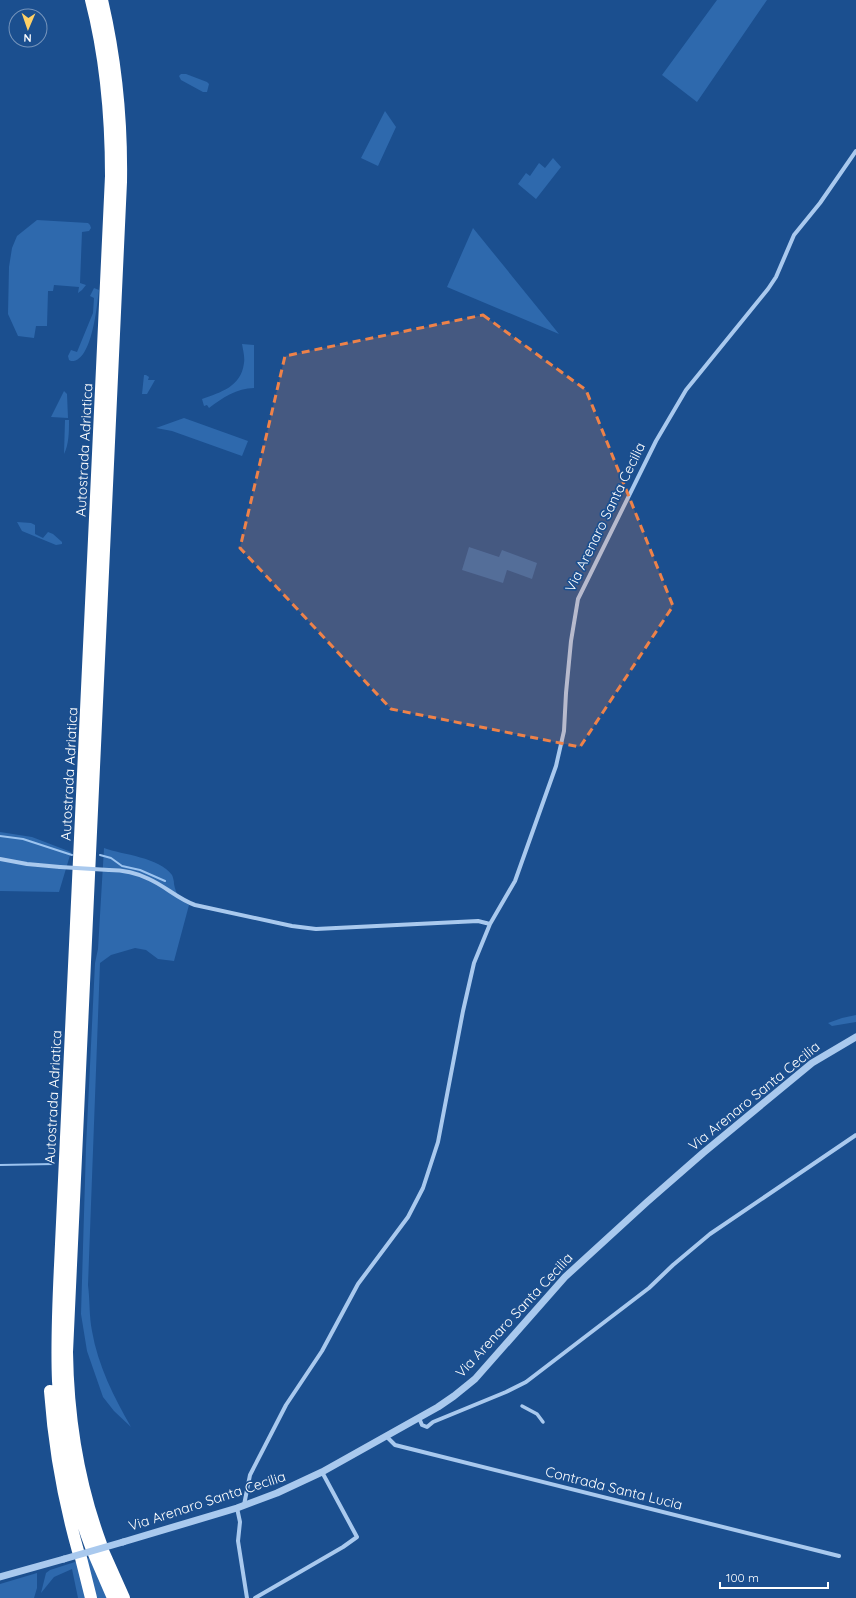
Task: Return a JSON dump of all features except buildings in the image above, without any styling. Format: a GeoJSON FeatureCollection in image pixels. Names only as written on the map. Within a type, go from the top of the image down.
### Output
{"type":"FeatureCollection","features":[{"type":"Feature","properties":{"kind":"highway","name":"Autostrada Adriatica"},"geometry":{"type":"LineString","coordinates":[[91,0],[106,80],[110,122],[111,176],[57,1356],[62,1429],[73,1488],[97,1549],[113,1598]]}},
{"type":"Feature","properties":{"kind":"highway","name":"Autostrada Adriatica"},"geometry":{"type":"LineString","coordinates":[[102,0],[115,70],[120,131],[121,182],[67,1352],[69,1400],[76,1451],[97,1549],[124,1598]]}},
{"type":"Feature","properties":{"kind":"highway"},"geometry":{"type":"LineString","coordinates":[[61,1244],[56,1253],[50,1355],[53,1429],[63,1494],[91,1598]]}},
{"type":"Feature","properties":{"kind":"street","name":"Via Arenaro Santa Cecilia"},"geometry":{"type":"LineString","coordinates":[[247,1598],[238,1548],[240,1506],[250,1474],[286,1405],[322,1351],[358,1284],[408,1216],[423,1188],[438,1142],[463,1011],[474,963],[490,924],[514,881],[556,766],[564,731],[571,641],[578,599],[656,441],[686,390],[768,289],[776,277],[794,235],[820,203],[856,151]]}},
{"type":"Feature","properties":{"kind":"street"},"geometry":{"type":"LineString","coordinates":[[0,859],[27,864],[109,870],[136,874],[149,879],[184,901],[195,905],[292,926],[316,929],[478,921],[490,924]]}},
{"type":"Feature","properties":{"kind":"street","name":"Via Arenaro Santa Cecilia"},"geometry":{"type":"LineString","coordinates":[[0,1577],[123,1542],[240,1506],[283,1491],[322,1472],[438,1407],[466,1387],[565,1277],[703,1153],[812,1063],[856,1037]]}},
{"type":"Feature","properties":{"kind":"street"},"geometry":{"type":"LineString","coordinates":[[419,1418],[422,1425],[427,1427],[433,1422],[506,1392],[526,1382],[649,1288],[673,1265],[710,1234],[856,1134]]}},
{"type":"Feature","properties":{"kind":"street"},"geometry":{"type":"LineString","coordinates":[[522,1406],[537,1414],[543,1422]]}},
{"type":"Feature","properties":{"kind":"street","name":"Contrada Santa Lucia"},"geometry":{"type":"LineString","coordinates":[[386,1436],[395,1445],[839,1556]]}},
{"type":"Feature","properties":{"kind":"street"},"geometry":{"type":"LineString","coordinates":[[256,1598],[343,1547],[357,1537],[322,1472]]}},
{"type":"Feature","properties":{"kind":"highlighted area"},"geometry":{"type":"Polygon","coordinates":[[[483,315],[586,390],[673,606],[580,747],[391,709],[240,548],[285,356],[483,315]]]}},
{"type":"Feature","properties":{"kind":"shaded area"},"geometry":{"type":"Polygon","coordinates":[[[717,0],[767,0],[697,102],[662,75],[717,0]]]}},
{"type":"Feature","properties":{"kind":"shaded area"},"geometry":{"type":"Polygon","coordinates":[[[181,74],[186,74],[207,82],[209,84],[207,92],[203,92],[181,80],[179,76],[181,74]]]}},
{"type":"Feature","properties":{"kind":"shaded area"},"geometry":{"type":"Polygon","coordinates":[[[385,111],[396,127],[378,166],[361,158],[385,111]]]}},
{"type":"Feature","properties":{"kind":"shaded area"},"geometry":{"type":"Polygon","coordinates":[[[553,158],[561,167],[536,199],[518,184],[526,173],[530,176],[539,163],[545,168],[553,158]]]}},
{"type":"Feature","properties":{"kind":"shaded area"},"geometry":{"type":"Polygon","coordinates":[[[37,220],[88,223],[91,228],[89,231],[82,232],[80,283],[86,285],[78,293],[79,287],[54,285],[53,291],[48,291],[47,326],[36,326],[34,338],[18,336],[8,314],[9,267],[12,248],[17,236],[37,220]]]}},
{"type":"Feature","properties":{"kind":"shaded area"},"geometry":{"type":"Polygon","coordinates":[[[473,228],[559,334],[447,287],[473,228]]]}},
{"type":"Feature","properties":{"kind":"shaded area"},"geometry":{"type":"Polygon","coordinates":[[[94,288],[99,290],[95,320],[89,343],[84,353],[78,359],[71,361],[69,360],[68,356],[71,350],[77,352],[93,313],[94,298],[90,296],[94,288]]]}},
{"type":"Feature","properties":{"kind":"shaded area"},"geometry":{"type":"Polygon","coordinates":[[[242,344],[254,345],[254,388],[248,388],[224,397],[209,408],[207,405],[204,406],[202,399],[223,391],[239,378],[244,361],[242,344]]]}},
{"type":"Feature","properties":{"kind":"shaded area"},"geometry":{"type":"Polygon","coordinates":[[[144,375],[149,377],[148,380],[155,380],[147,394],[142,394],[144,375]]]}},
{"type":"Feature","properties":{"kind":"shaded area"},"geometry":{"type":"Polygon","coordinates":[[[64,391],[67,394],[68,418],[51,417],[64,391]]]}},
{"type":"Feature","properties":{"kind":"shaded area"},"geometry":{"type":"Polygon","coordinates":[[[184,418],[248,441],[242,456],[172,431],[156,428],[184,418]]]}},
{"type":"Feature","properties":{"kind":"shaded area"},"geometry":{"type":"Polygon","coordinates":[[[65,420],[69,420],[69,429],[68,442],[64,454],[65,420]]]}},
{"type":"Feature","properties":{"kind":"shaded area"},"geometry":{"type":"Polygon","coordinates":[[[17,522],[31,523],[35,525],[35,534],[43,538],[48,532],[53,534],[62,542],[62,544],[56,545],[22,531],[17,522]]]}},
{"type":"Feature","properties":{"kind":"shaded area"},"geometry":{"type":"Polygon","coordinates":[[[469,547],[499,557],[502,550],[537,563],[532,579],[507,570],[503,583],[462,570],[469,547]]]}},
{"type":"Feature","properties":{"kind":"shaded area"},"geometry":{"type":"Polygon","coordinates":[[[0,832],[32,837],[71,852],[59,892],[0,891],[0,832]]]}},
{"type":"Feature","properties":{"kind":"shaded area"},"geometry":{"type":"Polygon","coordinates":[[[104,848],[140,857],[159,864],[172,875],[177,894],[189,905],[174,961],[158,959],[146,950],[135,948],[111,955],[100,963],[88,1285],[91,1325],[98,1357],[113,1393],[131,1427],[114,1411],[103,1397],[87,1351],[81,1314],[86,1147],[95,963],[98,949],[104,848]]]}},
{"type":"Feature","properties":{"kind":"shaded area"},"geometry":{"type":"Polygon","coordinates":[[[856,1015],[856,1022],[832,1026],[828,1023],[842,1018],[856,1015]]]}},
{"type":"Feature","properties":{"kind":"shaded area"},"geometry":{"type":"Polygon","coordinates":[[[90,1558],[108,1598],[97,1598],[85,1559],[90,1558]]]}},
{"type":"Feature","properties":{"kind":"shaded area"},"geometry":{"type":"Polygon","coordinates":[[[78,1561],[87,1598],[78,1598],[72,1569],[54,1577],[41,1593],[46,1573],[50,1570],[78,1561]]]}},
{"type":"Feature","properties":{"kind":"shaded area"},"geometry":{"type":"Polygon","coordinates":[[[37,1573],[37,1588],[34,1598],[0,1598],[0,1584],[37,1573]]]}},
{"type":"Feature","properties":{"kind":"waterway"},"geometry":{"type":"LineString","coordinates":[[0,836],[23,839],[72,855]]}},
{"type":"Feature","properties":{"kind":"waterway"},"geometry":{"type":"LineString","coordinates":[[100,855],[111,858],[122,866],[140,870],[165,881]]}},
{"type":"Feature","properties":{"kind":"waterway"},"geometry":{"type":"LineString","coordinates":[[0,1165],[54,1164]]}}]}
